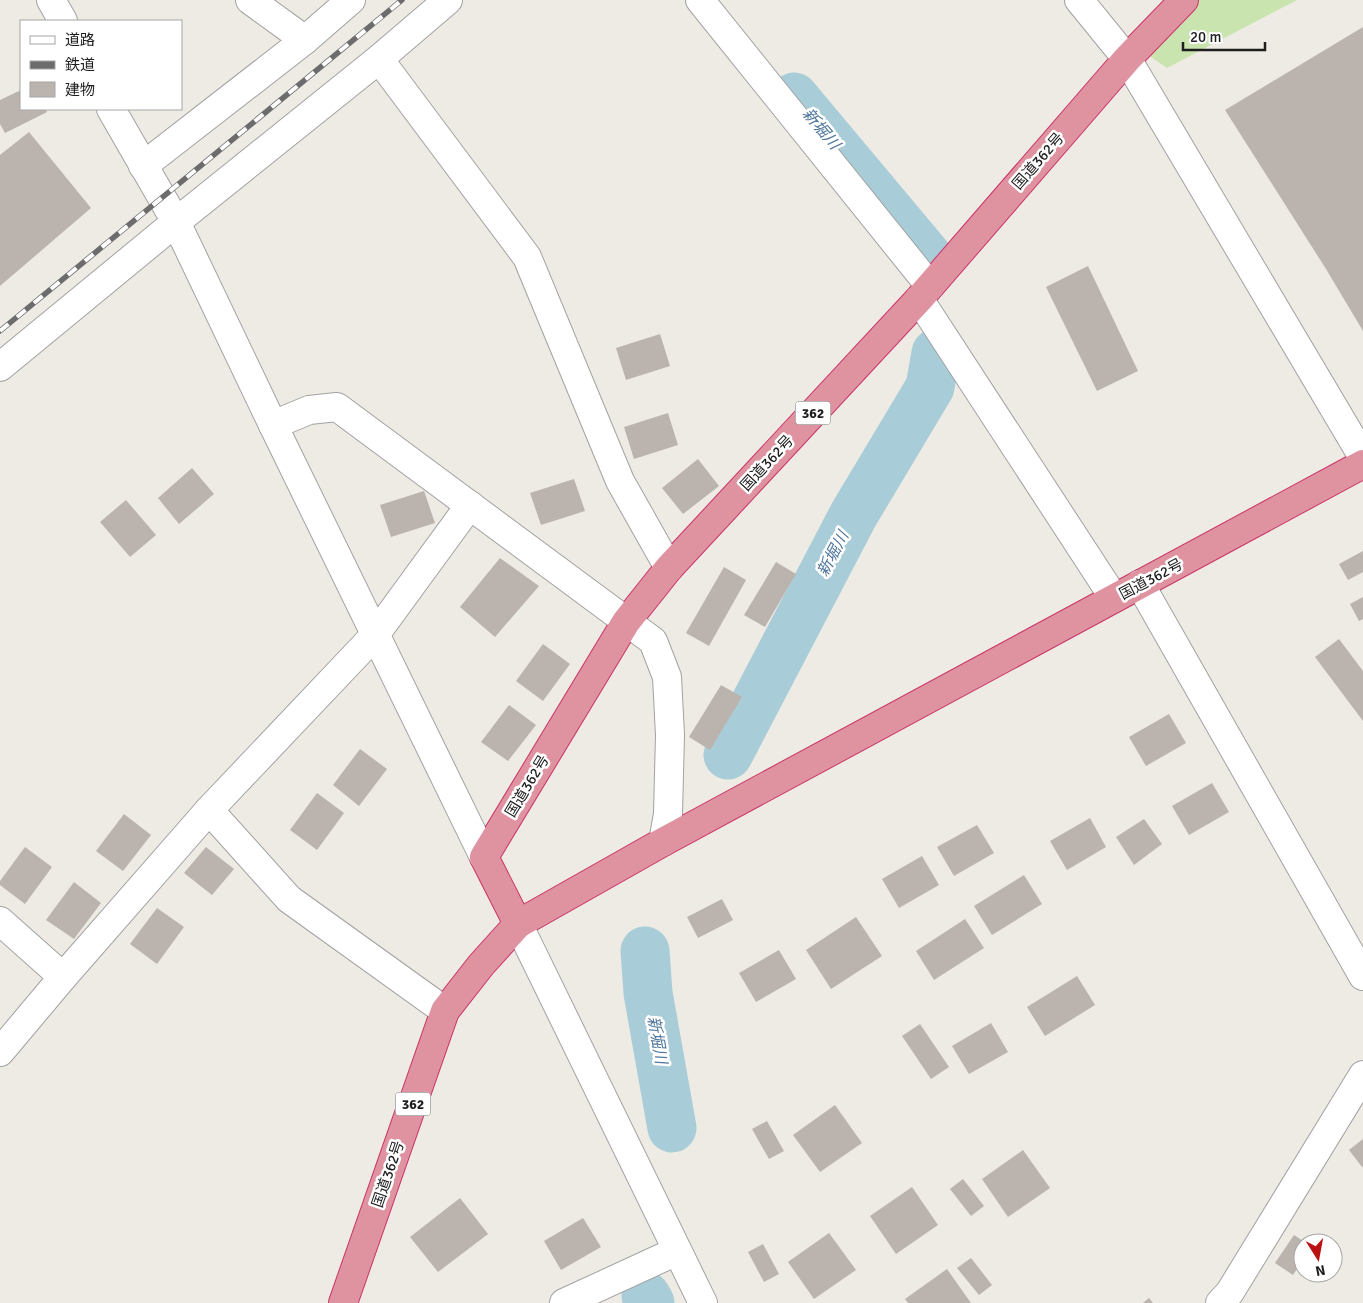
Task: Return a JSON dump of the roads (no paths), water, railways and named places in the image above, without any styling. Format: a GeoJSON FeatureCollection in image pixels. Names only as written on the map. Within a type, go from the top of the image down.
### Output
{"type":"FeatureCollection","features":[{"type":"Feature","properties":{"kind":"highway","name":"国道362号"},"geometry":{"type":"LineString","coordinates":[[484,857],[626,622],[669,568],[924,292],[1127,59],[1184,0]]}},
{"type":"Feature","properties":{"kind":"highway","name":"国道362号"},"geometry":{"type":"LineString","coordinates":[[343,1303],[446,1011],[481,965],[518,924],[663,842],[1363,464]]}},
{"type":"Feature","properties":{"kind":"highway"},"geometry":{"type":"LineString","coordinates":[[484,857],[518,924]]}},
{"type":"Feature","properties":{"kind":"street"},"geometry":{"type":"LineString","coordinates":[[51,0],[62,20]]}},
{"type":"Feature","properties":{"kind":"street"},"geometry":{"type":"LineString","coordinates":[[250,0],[305,40]]}},
{"type":"Feature","properties":{"kind":"street"},"geometry":{"type":"LineString","coordinates":[[143,166],[305,40],[351,0]]}},
{"type":"Feature","properties":{"kind":"street"},"geometry":{"type":"LineString","coordinates":[[0,367],[176,222],[379,59],[448,0]]}},
{"type":"Feature","properties":{"kind":"street"},"geometry":{"type":"LineString","coordinates":[[700,0],[924,292],[1114,598]]}},
{"type":"Feature","properties":{"kind":"street"},"geometry":{"type":"LineString","coordinates":[[1079,0],[1127,59],[1363,457]]}},
{"type":"Feature","properties":{"kind":"street"},"geometry":{"type":"LineString","coordinates":[[379,59],[526,258],[620,481],[669,568]]}},
{"type":"Feature","properties":{"kind":"street"},"geometry":{"type":"LineString","coordinates":[[112,110],[176,222],[484,857]]}},
{"type":"Feature","properties":{"kind":"street"},"geometry":{"type":"LineString","coordinates":[[273,425],[309,410],[337,407],[653,641],[667,677],[670,735],[668,814],[663,842]]}},
{"type":"Feature","properties":{"kind":"street"},"geometry":{"type":"LineString","coordinates":[[0,1052],[209,810],[375,635],[470,505]]}},
{"type":"Feature","properties":{"kind":"street"},"geometry":{"type":"LineString","coordinates":[[1140,584],[1363,976]]}},
{"type":"Feature","properties":{"kind":"street"},"geometry":{"type":"LineString","coordinates":[[209,810],[290,899],[446,1011]]}},
{"type":"Feature","properties":{"kind":"street"},"geometry":{"type":"LineString","coordinates":[[0,921],[63,977]]}},
{"type":"Feature","properties":{"kind":"street"},"geometry":{"type":"LineString","coordinates":[[518,924],[703,1303]]}},
{"type":"Feature","properties":{"kind":"street"},"geometry":{"type":"LineString","coordinates":[[1220,1303],[1230,1292],[1288,1200],[1363,1075]]}},
{"type":"Feature","properties":{"kind":"street"},"geometry":{"type":"LineString","coordinates":[[564,1303],[677,1251]]}},
{"type":"Feature","properties":{"kind":"waterway","name":"新堀川"},"geometry":{"type":"LineString","coordinates":[[794,97],[928,257]]}},
{"type":"Feature","properties":{"kind":"waterway","name":"新堀川"},"geometry":{"type":"LineString","coordinates":[[728,755],[854,514],[930,387],[936,353]]}},
{"type":"Feature","properties":{"kind":"waterway","name":"新堀川"},"geometry":{"type":"LineString","coordinates":[[645,951],[648,993],[672,1128]]}},
{"type":"Feature","properties":{"kind":"waterway","name":"新堀川"},"geometry":{"type":"LineString","coordinates":[[646,1296],[650,1303]]}},
{"type":"Feature","properties":{"kind":"railway"},"geometry":{"type":"LineString","coordinates":[[0,331],[402,0]]}}]}
